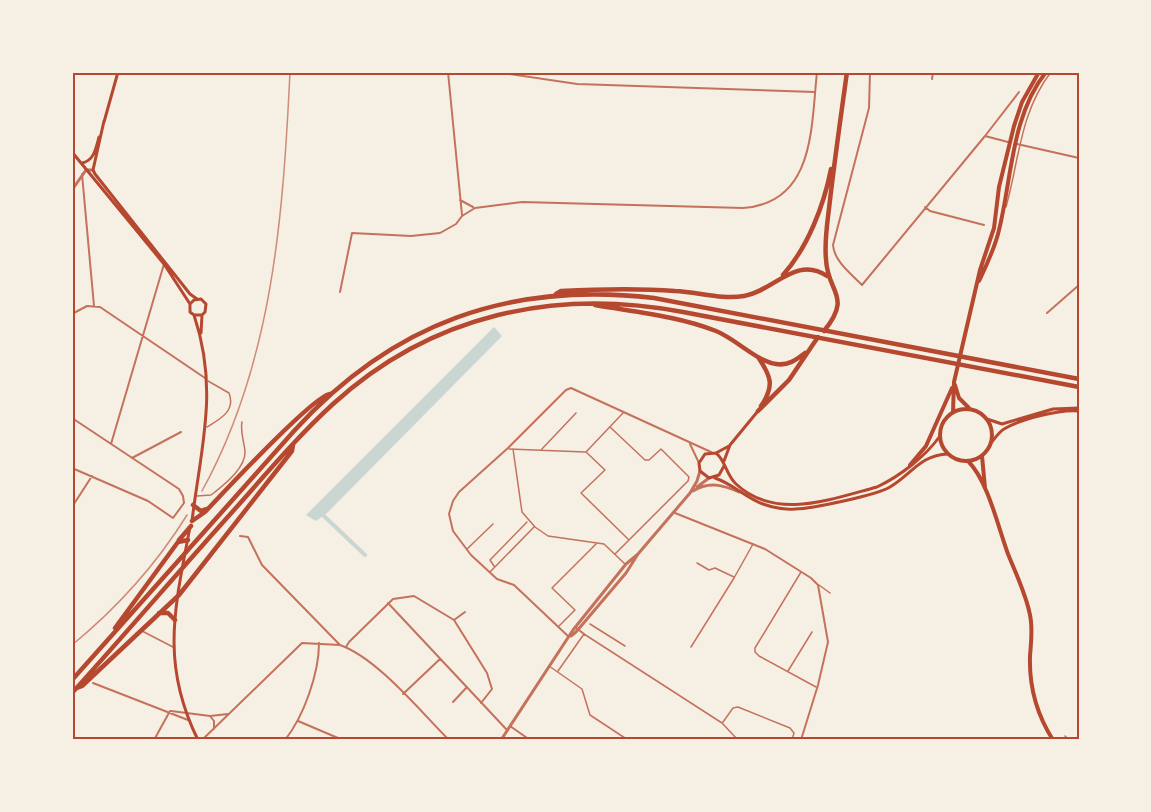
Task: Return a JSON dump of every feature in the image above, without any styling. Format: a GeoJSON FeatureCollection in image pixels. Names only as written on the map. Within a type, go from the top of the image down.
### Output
{"type":"FeatureCollection","features":[{"type":"Feature","properties":{"kind":"highway"},"geometry":{"type":"LineString","coordinates":[[593,303],[625,308],[708,328],[731,338],[758,357],[772,363],[783,364],[795,361],[807,351],[832,321],[837,310],[836,291],[826,262],[826,244],[846,72]]}},
{"type":"Feature","properties":{"kind":"highway"},"geometry":{"type":"LineString","coordinates":[[775,283],[788,269],[801,248],[824,196],[831,169],[846,72]]}},
{"type":"Feature","properties":{"kind":"highway"},"geometry":{"type":"LineString","coordinates":[[556,294],[561,291],[611,289],[672,290],[723,297],[742,296],[759,292],[792,272],[802,269],[816,270],[830,278]]}},
{"type":"Feature","properties":{"kind":"highway"},"geometry":{"type":"LineString","coordinates":[[72,680],[330,394],[375,358],[430,328],[496,305],[556,294],[606,294],[654,298],[1079,379]]}},
{"type":"Feature","properties":{"kind":"highway"},"geometry":{"type":"LineString","coordinates":[[73,691],[293,444],[327,410],[361,381],[399,356],[432,338],[465,325],[507,313],[549,305],[593,303],[653,306],[1079,387]]}},
{"type":"Feature","properties":{"kind":"highway"},"geometry":{"type":"LineString","coordinates":[[758,411],[789,380],[807,351]]}},
{"type":"Feature","properties":{"kind":"highway"},"geometry":{"type":"LineString","coordinates":[[758,357],[768,372],[770,382],[767,397],[758,411]]}},
{"type":"Feature","properties":{"kind":"highway"},"geometry":{"type":"LineString","coordinates":[[103,645],[191,524],[303,413],[324,395],[330,394]]}},
{"type":"Feature","properties":{"kind":"highway"},"geometry":{"type":"LineString","coordinates":[[73,691],[82,686],[179,595],[292,451],[293,444]]}},
{"type":"Feature","properties":{"kind":"highway"},"geometry":{"type":"LineString","coordinates":[[194,505],[201,511],[209,508]]}},
{"type":"Feature","properties":{"kind":"highway"},"geometry":{"type":"LineString","coordinates":[[178,542],[188,542]]}},
{"type":"Feature","properties":{"kind":"highway"},"geometry":{"type":"LineString","coordinates":[[159,613],[168,613],[175,620]]}},
{"type":"Feature","properties":{"kind":"main road"},"geometry":{"type":"LineString","coordinates":[[82,163],[92,159],[118,72]]}},
{"type":"Feature","properties":{"kind":"main road"},"geometry":{"type":"LineString","coordinates":[[910,465],[926,446],[954,382],[976,287],[994,228],[999,187],[1010,143],[1022,102],[1040,72]]}},
{"type":"Feature","properties":{"kind":"main road"},"geometry":{"type":"LineString","coordinates":[[976,287],[992,254],[1000,228],[1026,107],[1049,72]]}},
{"type":"Feature","properties":{"kind":"main road"},"geometry":{"type":"LineString","coordinates":[[104,121],[93,170],[190,294],[206,304],[202,315],[201,335],[207,380],[206,427],[175,620],[173,647],[175,673],[183,705],[200,740]]}},
{"type":"Feature","properties":{"kind":"main road"},"geometry":{"type":"LineString","coordinates":[[72,152],[164,264],[190,304],[190,312],[194,315],[201,335]]}},
{"type":"Feature","properties":{"kind":"main road"},"geometry":{"type":"LineString","coordinates":[[190,304],[197,299]]}},
{"type":"Feature","properties":{"kind":"main road"},"geometry":{"type":"LineString","coordinates":[[194,315],[202,315]]}},
{"type":"Feature","properties":{"kind":"main road"},"geometry":{"type":"LineString","coordinates":[[954,382],[959,398],[970,409],[987,419],[992,431],[991,443]]}},
{"type":"Feature","properties":{"kind":"main road"},"geometry":{"type":"LineString","coordinates":[[953,412],[954,382]]}},
{"type":"Feature","properties":{"kind":"main road"},"geometry":{"type":"LineString","coordinates":[[716,453],[721,457],[731,479],[737,486],[757,498],[770,503],[803,505],[877,487],[887,482],[933,447],[940,436],[943,423],[953,412],[970,409]]}},
{"type":"Feature","properties":{"kind":"main road"},"geometry":{"type":"LineString","coordinates":[[987,419],[1002,424],[1053,409],[1079,409]]}},
{"type":"Feature","properties":{"kind":"main road"},"geometry":{"type":"LineString","coordinates":[[758,411],[730,445],[716,453],[702,456],[699,463],[700,471],[711,478],[723,481],[750,499],[777,508],[806,508],[887,489],[926,459],[938,454],[948,454],[968,461],[982,456],[1001,432],[1013,425],[1053,412],[1079,409]]}},
{"type":"Feature","properties":{"kind":"main road"},"geometry":{"type":"LineString","coordinates":[[940,436],[941,443],[948,454]]}},
{"type":"Feature","properties":{"kind":"main road"},"geometry":{"type":"LineString","coordinates":[[711,478],[721,472],[730,445]]}},
{"type":"Feature","properties":{"kind":"main road"},"geometry":{"type":"LineString","coordinates":[[982,456],[986,494]]}},
{"type":"Feature","properties":{"kind":"main road"},"geometry":{"type":"LineString","coordinates":[[968,461],[975,470],[986,494],[1030,614],[1032,686],[1041,720],[1053,740]]}},
{"type":"Feature","properties":{"kind":"street"},"geometry":{"type":"LineString","coordinates":[[448,72],[462,216]]}},
{"type":"Feature","properties":{"kind":"street"},"geometry":{"type":"LineString","coordinates":[[497,72],[578,84],[815,92]]}},
{"type":"Feature","properties":{"kind":"street"},"geometry":{"type":"LineString","coordinates":[[340,292],[352,233],[411,236],[440,233],[456,224],[462,216],[475,208],[535,202],[743,208],[762,206],[785,193],[800,174],[809,140],[817,72]]}},
{"type":"Feature","properties":{"kind":"street"},"geometry":{"type":"LineString","coordinates":[[870,72],[869,108],[833,245],[833,253],[837,259],[862,285],[1019,92]]}},
{"type":"Feature","properties":{"kind":"street"},"geometry":{"type":"LineString","coordinates":[[932,79],[933,72]]}},
{"type":"Feature","properties":{"kind":"street"},"geometry":{"type":"LineString","coordinates":[[985,135],[1010,143],[1079,158]]}},
{"type":"Feature","properties":{"kind":"street"},"geometry":{"type":"LineString","coordinates":[[72,190],[86,170],[93,170]]}},
{"type":"Feature","properties":{"kind":"street"},"geometry":{"type":"LineString","coordinates":[[82,174],[94,306]]}},
{"type":"Feature","properties":{"kind":"street"},"geometry":{"type":"LineString","coordinates":[[460,200],[475,208]]}},
{"type":"Feature","properties":{"kind":"street"},"geometry":{"type":"LineString","coordinates":[[925,207],[930,211],[984,225]]}},
{"type":"Feature","properties":{"kind":"street"},"geometry":{"type":"LineString","coordinates":[[111,444],[164,264]]}},
{"type":"Feature","properties":{"kind":"street"},"geometry":{"type":"LineString","coordinates":[[1047,313],[1079,285]]}},
{"type":"Feature","properties":{"kind":"street"},"geometry":{"type":"LineString","coordinates":[[72,314],[87,306],[110,312],[207,380]]}},
{"type":"Feature","properties":{"kind":"street"},"geometry":{"type":"LineString","coordinates":[[569,637],[514,585],[497,579],[466,549],[451,525],[449,514],[459,492],[508,448],[566,390],[571,388],[711,453]]}},
{"type":"Feature","properties":{"kind":"street"},"geometry":{"type":"LineString","coordinates":[[72,418],[182,492],[184,503],[173,518],[148,501],[72,468]]}},
{"type":"Feature","properties":{"kind":"street"},"geometry":{"type":"LineString","coordinates":[[132,458],[181,432]]}},
{"type":"Feature","properties":{"kind":"street"},"geometry":{"type":"LineString","coordinates":[[690,444],[699,463]]}},
{"type":"Feature","properties":{"kind":"street"},"geometry":{"type":"LineString","coordinates":[[691,492],[700,471]]}},
{"type":"Feature","properties":{"kind":"street"},"geometry":{"type":"LineString","coordinates":[[72,507],[92,476]]}},
{"type":"Feature","properties":{"kind":"street"},"geometry":{"type":"LineString","coordinates":[[501,740],[569,637],[626,573],[638,554],[691,492],[702,481],[711,478]]}},
{"type":"Feature","properties":{"kind":"street"},"geometry":{"type":"LineString","coordinates":[[691,492],[704,486],[718,484],[740,492]]}},
{"type":"Feature","properties":{"kind":"street"},"geometry":{"type":"LineString","coordinates":[[674,512],[681,517],[753,544],[801,571],[818,585],[828,642],[801,740]]}},
{"type":"Feature","properties":{"kind":"street"},"geometry":{"type":"LineString","coordinates":[[240,536],[248,537],[258,560],[340,645]]}},
{"type":"Feature","properties":{"kind":"street"},"geometry":{"type":"LineString","coordinates":[[577,628],[626,564],[638,554]]}},
{"type":"Feature","properties":{"kind":"street"},"geometry":{"type":"LineString","coordinates":[[346,647],[388,603],[397,597],[414,596],[454,620],[487,673],[492,689],[481,703]]}},
{"type":"Feature","properties":{"kind":"street"},"geometry":{"type":"LineString","coordinates":[[388,603],[481,703],[509,728],[530,740]]}},
{"type":"Feature","properties":{"kind":"street"},"geometry":{"type":"LineString","coordinates":[[454,620],[465,612]]}},
{"type":"Feature","properties":{"kind":"street"},"geometry":{"type":"LineString","coordinates":[[577,628],[584,634]]}},
{"type":"Feature","properties":{"kind":"street"},"geometry":{"type":"LineString","coordinates":[[200,740],[302,643],[319,643],[346,647],[376,668],[449,740]]}},
{"type":"Feature","properties":{"kind":"street"},"geometry":{"type":"LineString","coordinates":[[285,740],[298,721],[309,693],[319,643]]}},
{"type":"Feature","properties":{"kind":"street"},"geometry":{"type":"LineString","coordinates":[[403,694],[440,659]]}},
{"type":"Feature","properties":{"kind":"street"},"geometry":{"type":"LineString","coordinates":[[93,683],[189,720]]}},
{"type":"Feature","properties":{"kind":"street"},"geometry":{"type":"LineString","coordinates":[[453,702],[467,687]]}},
{"type":"Feature","properties":{"kind":"street"},"geometry":{"type":"LineString","coordinates":[[180,712],[183,705]]}},
{"type":"Feature","properties":{"kind":"street"},"geometry":{"type":"LineString","coordinates":[[170,711],[210,716],[228,714]]}},
{"type":"Feature","properties":{"kind":"street"},"geometry":{"type":"LineString","coordinates":[[154,740],[170,711]]}},
{"type":"Feature","properties":{"kind":"street"},"geometry":{"type":"LineString","coordinates":[[210,716],[214,721],[214,729]]}},
{"type":"Feature","properties":{"kind":"street"},"geometry":{"type":"LineString","coordinates":[[298,721],[338,738],[338,740]]}},
{"type":"Feature","properties":{"kind":"lane"},"geometry":{"type":"LineString","coordinates":[[206,427],[217,421],[230,407],[230,397],[223,389],[207,380]]}},
{"type":"Feature","properties":{"kind":"lane"},"geometry":{"type":"LineString","coordinates":[[540,450],[576,413]]}},
{"type":"Feature","properties":{"kind":"lane"},"geometry":{"type":"LineString","coordinates":[[508,448],[581,454],[586,452],[624,413]]}},
{"type":"Feature","properties":{"kind":"lane"},"geometry":{"type":"LineString","coordinates":[[195,496],[211,495],[243,463],[245,454],[242,422]]}},
{"type":"Feature","properties":{"kind":"lane"},"geometry":{"type":"LineString","coordinates":[[610,427],[645,460],[649,460],[661,449],[689,477],[688,481],[615,554]]}},
{"type":"Feature","properties":{"kind":"lane"},"geometry":{"type":"LineString","coordinates":[[513,449],[522,512],[535,527],[548,537],[608,546],[626,564]]}},
{"type":"Feature","properties":{"kind":"lane"},"geometry":{"type":"LineString","coordinates":[[586,452],[605,470],[581,493],[629,540]]}},
{"type":"Feature","properties":{"kind":"lane"},"geometry":{"type":"LineString","coordinates":[[495,567],[490,560],[529,520]]}},
{"type":"Feature","properties":{"kind":"lane"},"geometry":{"type":"LineString","coordinates":[[466,549],[493,524]]}},
{"type":"Feature","properties":{"kind":"lane"},"geometry":{"type":"LineString","coordinates":[[490,572],[535,527]]}},
{"type":"Feature","properties":{"kind":"lane"},"geometry":{"type":"LineString","coordinates":[[559,626],[575,610],[552,588],[597,543]]}},
{"type":"Feature","properties":{"kind":"lane"},"geometry":{"type":"LineString","coordinates":[[691,647],[735,578],[753,544]]}},
{"type":"Feature","properties":{"kind":"lane"},"geometry":{"type":"LineString","coordinates":[[697,564],[709,570],[715,568],[735,578]]}},
{"type":"Feature","properties":{"kind":"lane"},"geometry":{"type":"LineString","coordinates":[[801,571],[755,648],[759,656],[817,688]]}},
{"type":"Feature","properties":{"kind":"lane"},"geometry":{"type":"LineString","coordinates":[[818,585],[830,593]]}},
{"type":"Feature","properties":{"kind":"lane"},"geometry":{"type":"LineString","coordinates":[[590,624],[625,646]]}},
{"type":"Feature","properties":{"kind":"lane"},"geometry":{"type":"LineString","coordinates":[[141,630],[173,647]]}},
{"type":"Feature","properties":{"kind":"lane"},"geometry":{"type":"LineString","coordinates":[[788,672],[812,632]]}},
{"type":"Feature","properties":{"kind":"lane"},"geometry":{"type":"LineString","coordinates":[[558,671],[584,634],[722,723],[738,740]]}},
{"type":"Feature","properties":{"kind":"lane"},"geometry":{"type":"LineString","coordinates":[[549,665],[582,689],[590,715],[628,740]]}},
{"type":"Feature","properties":{"kind":"lane"},"geometry":{"type":"LineString","coordinates":[[722,723],[733,708],[737,707],[785,726],[795,733],[792,740]]}},
{"type":"Feature","properties":{"kind":"lane"},"geometry":{"type":"LineString","coordinates":[[1065,736],[1069,740]]}},
{"type":"Feature","properties":{"kind":"shaded area"},"geometry":{"type":"Polygon","coordinates":[[[494,327],[502,336],[326,514],[316,521],[306,515],[494,327]]]}},
{"type":"Feature","properties":{"kind":"waterway"},"geometry":{"type":"LineString","coordinates":[[324,516],[365,555]]}},
{"type":"Feature","properties":{"kind":"railway"},"geometry":{"type":"LineString","coordinates":[[202,491],[226,442],[245,391],[259,340],[278,234],[290,72]]}},
{"type":"Feature","properties":{"kind":"railway"},"geometry":{"type":"LineString","coordinates":[[72,645],[135,585],[187,515]]}}]}
